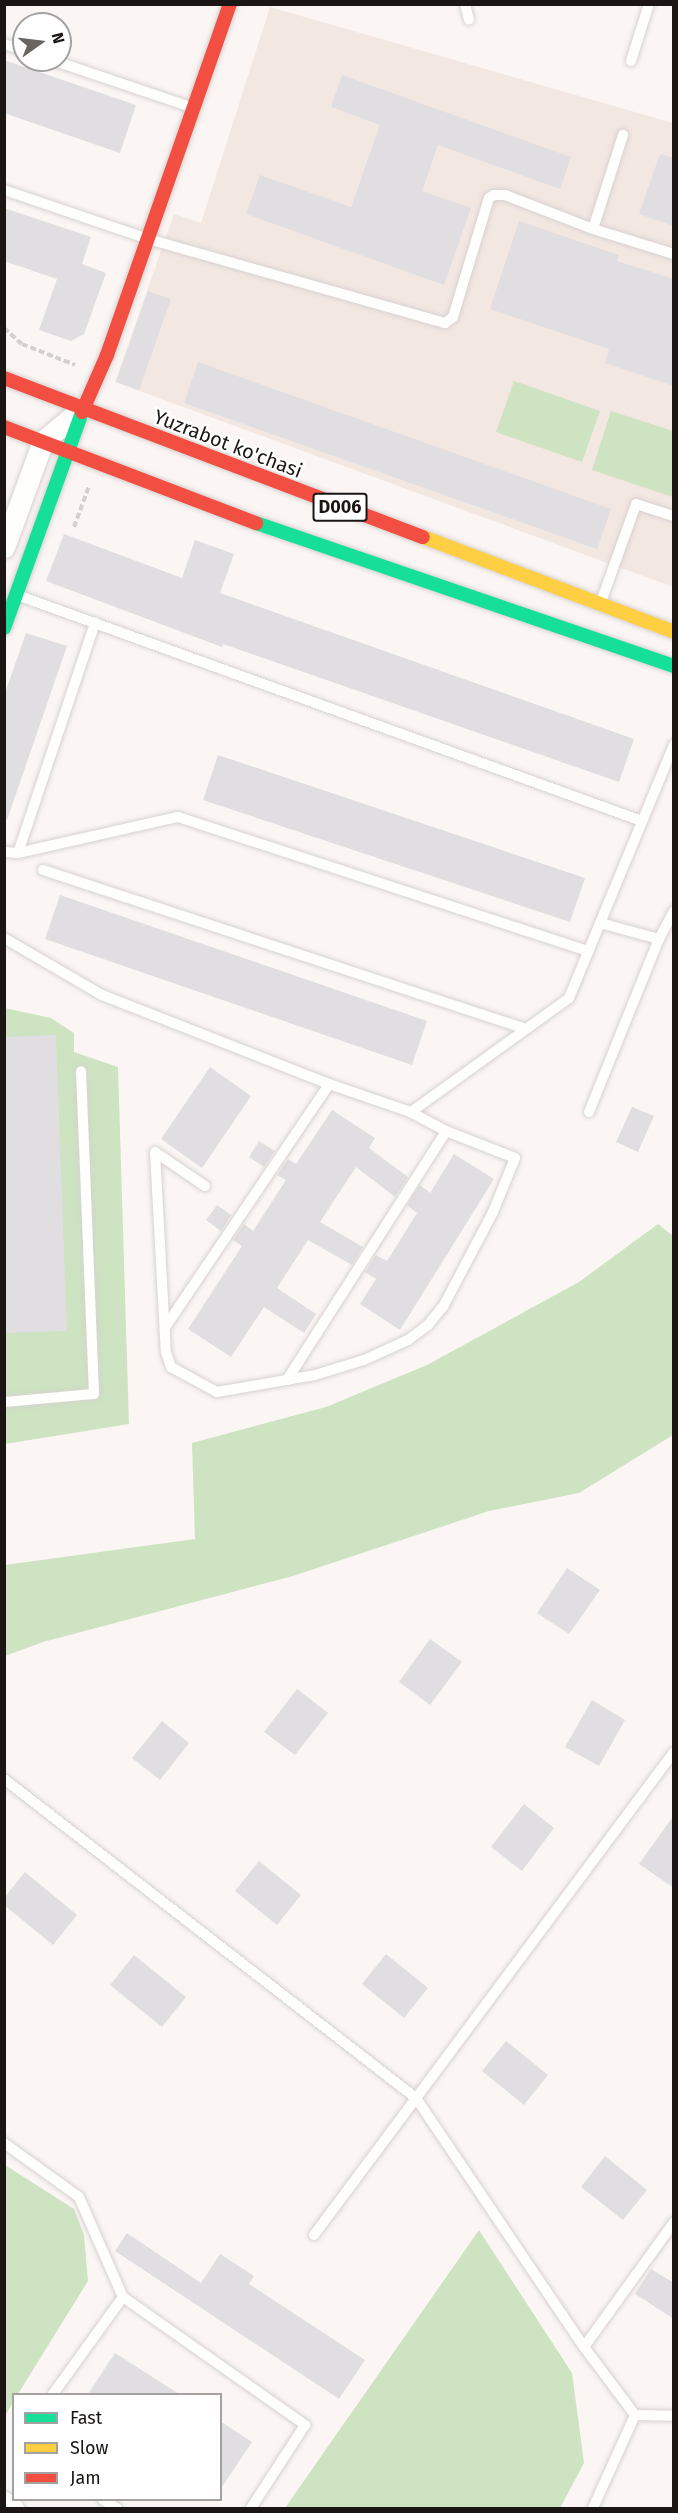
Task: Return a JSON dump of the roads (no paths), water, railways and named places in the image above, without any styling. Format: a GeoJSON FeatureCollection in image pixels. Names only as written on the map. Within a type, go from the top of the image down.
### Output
{"type":"FeatureCollection","features":[{"type":"Feature","properties":{"kind":"main road"},"geometry":{"type":"LineString","coordinates":[[4,628],[83,408],[106,355],[231,4]]}},
{"type":"Feature","properties":{"kind":"main road","name":"Yuzrabot ko'chasi"},"geometry":{"type":"LineString","coordinates":[[4,378],[674,632]]}},
{"type":"Feature","properties":{"kind":"main road","name":"D006"},"geometry":{"type":"LineString","coordinates":[[4,427],[253,522],[674,666]]}},
{"type":"Feature","properties":{"kind":"street"},"geometry":{"type":"LineString","coordinates":[[4,548],[43,441],[83,408]]}},
{"type":"Feature","properties":{"kind":"street"},"geometry":{"type":"LineString","coordinates":[[4,2502],[13,2508]]}},
{"type":"Feature","properties":{"kind":"lane"},"geometry":{"type":"LineString","coordinates":[[465,4],[469,20]]}},
{"type":"Feature","properties":{"kind":"lane"},"geometry":{"type":"LineString","coordinates":[[631,61],[649,4]]}},
{"type":"Feature","properties":{"kind":"lane"},"geometry":{"type":"LineString","coordinates":[[72,67],[194,108]]}},
{"type":"Feature","properties":{"kind":"lane"},"geometry":{"type":"LineString","coordinates":[[593,229],[623,135]]}},
{"type":"Feature","properties":{"kind":"lane"},"geometry":{"type":"LineString","coordinates":[[4,190],[148,239],[445,323],[453,317],[489,198],[494,195],[505,195],[593,229],[674,254]]}},
{"type":"Feature","properties":{"kind":"lane"},"geometry":{"type":"LineString","coordinates":[[600,605],[636,504],[674,516]]}},
{"type":"Feature","properties":{"kind":"lane"},"geometry":{"type":"LineString","coordinates":[[16,595],[642,821]]}},
{"type":"Feature","properties":{"kind":"lane"},"geometry":{"type":"LineString","coordinates":[[18,852],[95,623]]}},
{"type":"Feature","properties":{"kind":"lane"},"geometry":{"type":"LineString","coordinates":[[411,1112],[569,998],[674,745]]}},
{"type":"Feature","properties":{"kind":"lane"},"geometry":{"type":"LineString","coordinates":[[4,852],[18,852],[178,817],[589,951]]}},
{"type":"Feature","properties":{"kind":"lane"},"geometry":{"type":"LineString","coordinates":[[43,870],[526,1029]]}},
{"type":"Feature","properties":{"kind":"lane"},"geometry":{"type":"LineString","coordinates":[[589,1112],[659,939],[674,911]]}},
{"type":"Feature","properties":{"kind":"lane"},"geometry":{"type":"LineString","coordinates":[[600,923],[659,939]]}},
{"type":"Feature","properties":{"kind":"lane"},"geometry":{"type":"LineString","coordinates":[[4,938],[102,995],[329,1084],[411,1112],[446,1131],[515,1158],[493,1212],[444,1305],[428,1325],[408,1340],[364,1360],[287,1380],[217,1392],[171,1367],[166,1352],[155,1152],[206,1186]]}},
{"type":"Feature","properties":{"kind":"lane"},"geometry":{"type":"LineString","coordinates":[[4,1402],[94,1394],[81,1071]]}},
{"type":"Feature","properties":{"kind":"lane"},"geometry":{"type":"LineString","coordinates":[[166,1326],[329,1084]]}},
{"type":"Feature","properties":{"kind":"lane"},"geometry":{"type":"LineString","coordinates":[[287,1380],[446,1131]]}},
{"type":"Feature","properties":{"kind":"lane"},"geometry":{"type":"LineString","coordinates":[[314,2235],[674,1752]]}},
{"type":"Feature","properties":{"kind":"lane"},"geometry":{"type":"LineString","coordinates":[[4,1779],[416,2098],[584,2347],[635,2415]]}},
{"type":"Feature","properties":{"kind":"lane"},"geometry":{"type":"LineString","coordinates":[[4,2143],[79,2197],[123,2297],[305,2425],[251,2508]]}},
{"type":"Feature","properties":{"kind":"lane"},"geometry":{"type":"LineString","coordinates":[[584,2347],[674,2222]]}},
{"type":"Feature","properties":{"kind":"lane"},"geometry":{"type":"LineString","coordinates":[[53,2393],[123,2297]]}},
{"type":"Feature","properties":{"kind":"lane"},"geometry":{"type":"LineString","coordinates":[[635,2415],[674,2416]]}},
{"type":"Feature","properties":{"kind":"lane"},"geometry":{"type":"LineString","coordinates":[[593,2508],[635,2415]]}}]}
